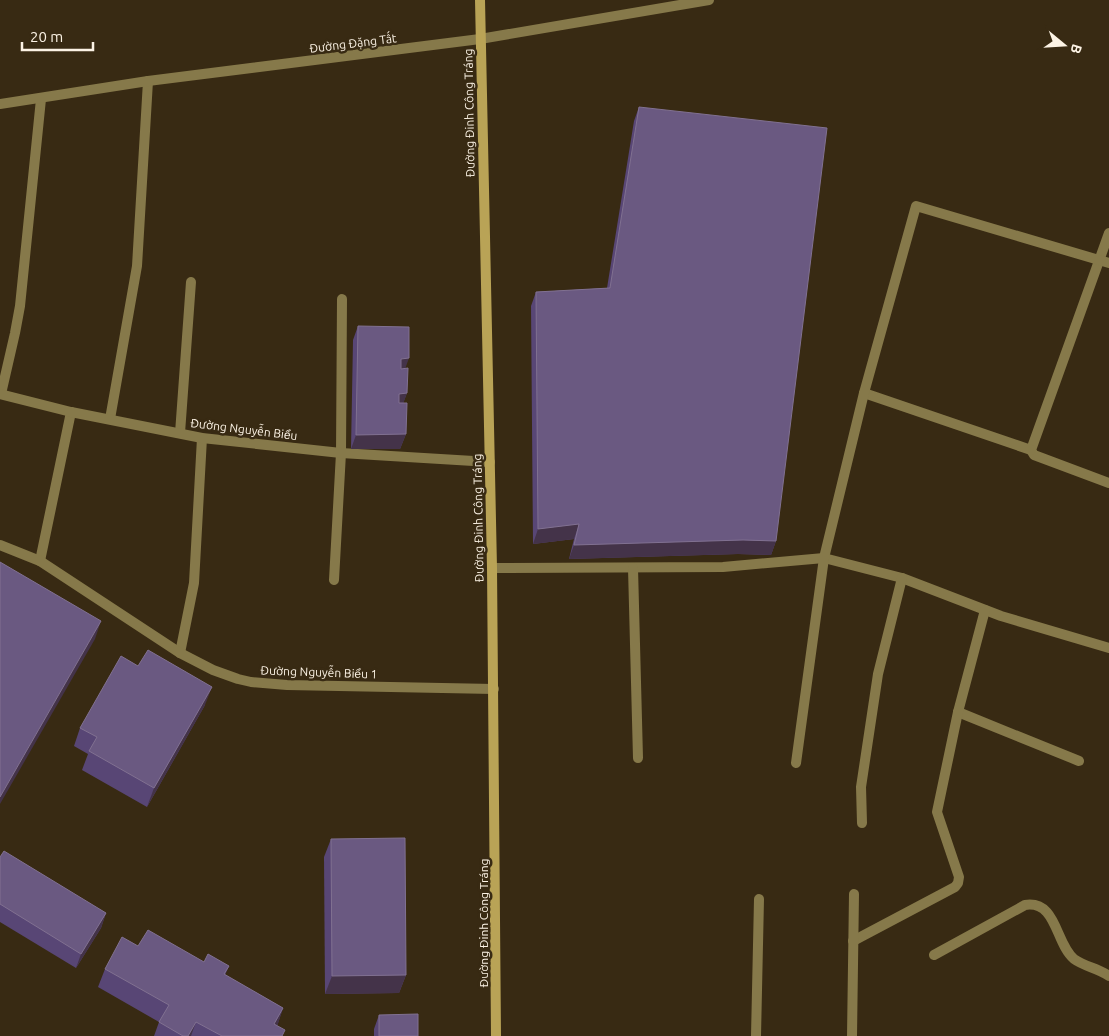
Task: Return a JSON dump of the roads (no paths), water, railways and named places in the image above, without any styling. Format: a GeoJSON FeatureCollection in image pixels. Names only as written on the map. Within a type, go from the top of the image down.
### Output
{"type":"FeatureCollection","features":[{"type":"Feature","properties":{"kind":"street","name":"Đường Đinh Công Tráng"},"geometry":{"type":"LineString","coordinates":[[480,0],[494,689],[496,1036]]}},
{"type":"Feature","properties":{"kind":"street","name":"Đường Đặng Tất"},"geometry":{"type":"LineString","coordinates":[[0,104],[148,82],[480,39],[709,0]]}},
{"type":"Feature","properties":{"kind":"street"},"geometry":{"type":"LineString","coordinates":[[110,419],[137,266],[148,82]]}},
{"type":"Feature","properties":{"kind":"street"},"geometry":{"type":"LineString","coordinates":[[0,394],[20,306],[41,99]]}},
{"type":"Feature","properties":{"kind":"street"},"geometry":{"type":"LineString","coordinates":[[796,763],[824,558],[864,394],[916,206],[1104,261]]}},
{"type":"Feature","properties":{"kind":"street"},"geometry":{"type":"LineString","coordinates":[[1031,450],[1104,261],[1109,233]]}},
{"type":"Feature","properties":{"kind":"street"},"geometry":{"type":"LineString","coordinates":[[180,433],[190,282]]}},
{"type":"Feature","properties":{"kind":"street"},"geometry":{"type":"LineString","coordinates":[[334,580],[341,453],[342,299]]}},
{"type":"Feature","properties":{"kind":"street","name":"Đường Nguyễn Biểu"},"geometry":{"type":"LineString","coordinates":[[0,394],[71,412],[202,438],[341,453],[490,462]]}},
{"type":"Feature","properties":{"kind":"street"},"geometry":{"type":"LineString","coordinates":[[864,394],[1031,450],[1034,455],[1109,483]]}},
{"type":"Feature","properties":{"kind":"street"},"geometry":{"type":"LineString","coordinates":[[40,560],[71,412]]}},
{"type":"Feature","properties":{"kind":"street"},"geometry":{"type":"LineString","coordinates":[[180,653],[194,583],[202,438]]}},
{"type":"Feature","properties":{"kind":"street","name":"Đường Nguyễn Biểu 1"},"geometry":{"type":"LineString","coordinates":[[0,545],[40,560],[180,653],[213,670],[251,682],[287,685],[494,689]]}},
{"type":"Feature","properties":{"kind":"street"},"geometry":{"type":"LineString","coordinates":[[492,568],[723,567],[824,558],[902,578],[985,610],[1109,648]]}},
{"type":"Feature","properties":{"kind":"street"},"geometry":{"type":"LineString","coordinates":[[633,568],[638,758]]}},
{"type":"Feature","properties":{"kind":"street"},"geometry":{"type":"LineString","coordinates":[[862,823],[862,787],[878,674],[902,578]]}},
{"type":"Feature","properties":{"kind":"street"},"geometry":{"type":"LineString","coordinates":[[853,941],[956,886],[958,883],[959,878],[937,812],[958,712],[985,610]]}},
{"type":"Feature","properties":{"kind":"street"},"geometry":{"type":"LineString","coordinates":[[958,712],[1078,761]]}},
{"type":"Feature","properties":{"kind":"street"},"geometry":{"type":"LineString","coordinates":[[852,1036],[854,894]]}},
{"type":"Feature","properties":{"kind":"street"},"geometry":{"type":"LineString","coordinates":[[756,1036],[759,899]]}},
{"type":"Feature","properties":{"kind":"street"},"geometry":{"type":"LineString","coordinates":[[934,955],[1025,905],[1034,903],[1045,908],[1072,957],[1085,966],[1101,970],[1109,976]]}}]}
